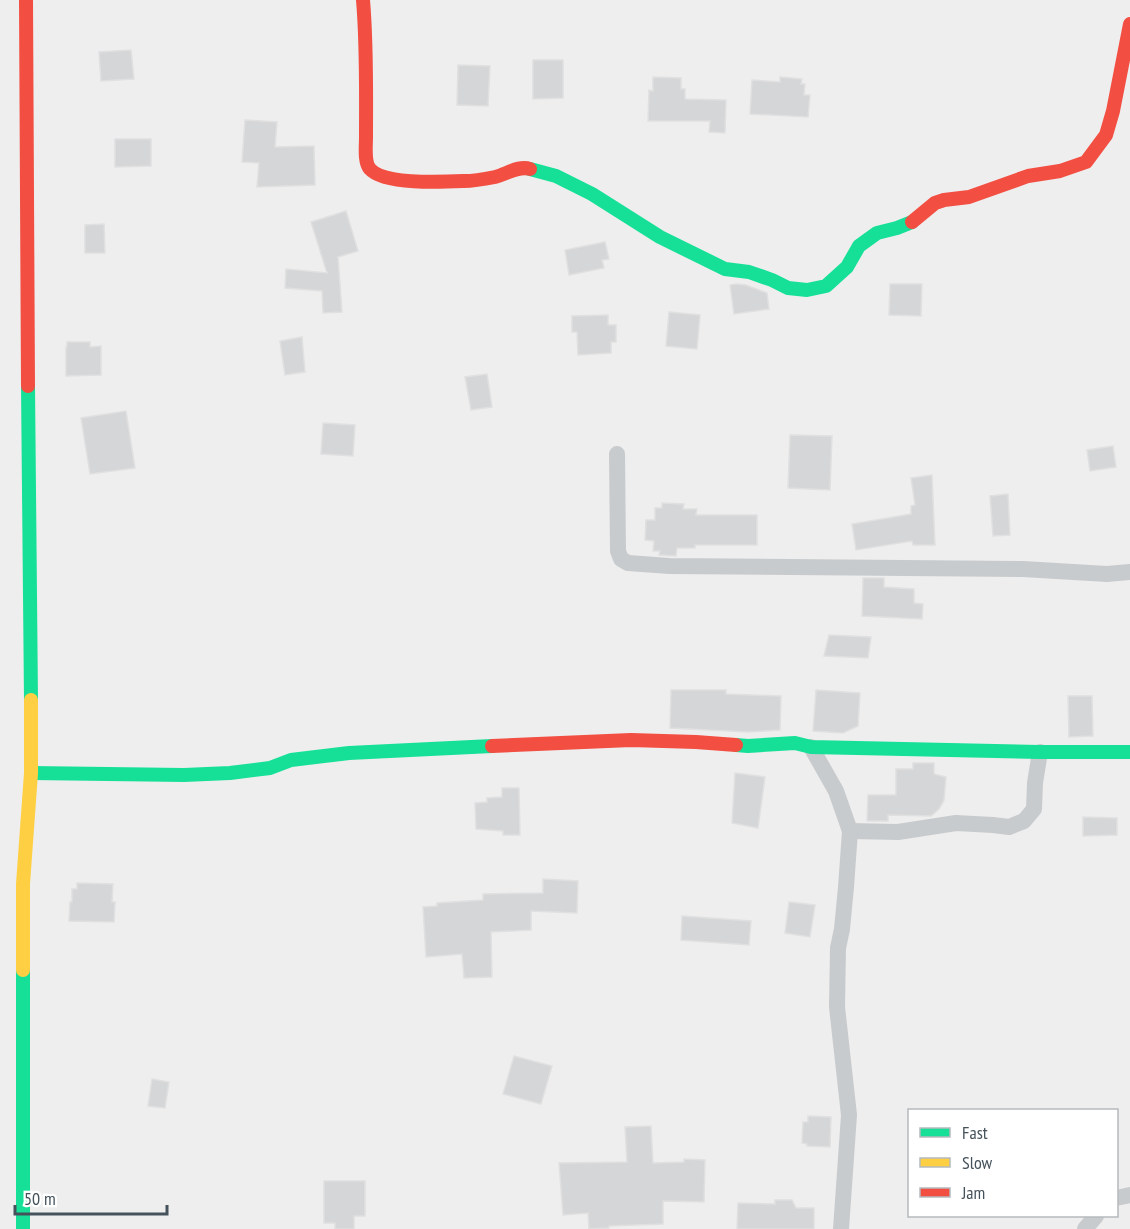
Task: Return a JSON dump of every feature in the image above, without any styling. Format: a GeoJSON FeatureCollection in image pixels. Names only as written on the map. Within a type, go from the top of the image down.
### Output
{"type":"FeatureCollection","features":[{"type":"Feature","properties":{"kind":"street"},"geometry":{"type":"LineString","coordinates":[[23,1229],[23,884],[30,773],[26,0]]}},
{"type":"Feature","properties":{"kind":"street"},"geometry":{"type":"LineString","coordinates":[[363,0],[367,166],[371,171],[380,176],[405,181],[465,181],[495,177],[525,167],[536,170],[556,176],[592,194],[660,237],[725,269],[749,272],[788,288],[807,290],[826,286],[847,267],[859,246],[877,233],[912,222],[935,203],[969,197],[1028,176],[1060,171],[1086,162],[1106,135],[1130,24]]}},
{"type":"Feature","properties":{"kind":"street"},"geometry":{"type":"LineString","coordinates":[[616,454],[618,550],[621,559],[628,563],[714,567],[1023,569],[1107,574],[1130,572]]}},
{"type":"Feature","properties":{"kind":"street"},"geometry":{"type":"LineString","coordinates":[[30,773],[184,775],[230,773],[270,768],[291,760],[349,753],[631,740],[748,746],[795,743],[811,747],[1130,752]]}},
{"type":"Feature","properties":{"kind":"street"},"geometry":{"type":"LineString","coordinates":[[811,747],[836,791],[850,831],[838,948],[837,1007],[849,1114],[841,1229]]}},
{"type":"Feature","properties":{"kind":"street"},"geometry":{"type":"LineString","coordinates":[[850,831],[898,832],[956,823],[1009,827],[1024,821],[1034,808],[1040,752]]}},
{"type":"Feature","properties":{"kind":"street"},"geometry":{"type":"LineString","coordinates":[[1085,1229],[1094,1217]]}},
{"type":"Feature","properties":{"kind":"building"},"geometry":{"type":"Polygon","coordinates":[[[131,50],[134,79],[101,81],[99,52],[131,50]]]}},
{"type":"Feature","properties":{"kind":"building"},"geometry":{"type":"Polygon","coordinates":[[[533,60],[563,60],[563,98],[533,99],[533,60]]]}},
{"type":"Feature","properties":{"kind":"building"},"geometry":{"type":"Polygon","coordinates":[[[458,65],[490,66],[488,106],[457,105],[458,65]]]}},
{"type":"Feature","properties":{"kind":"building"},"geometry":{"type":"Polygon","coordinates":[[[653,77],[681,78],[681,89],[685,89],[685,99],[726,100],[725,133],[709,132],[710,121],[648,121],[649,90],[653,91],[653,77]]]}},
{"type":"Feature","properties":{"kind":"building"},"geometry":{"type":"Polygon","coordinates":[[[780,77],[802,79],[801,84],[805,84],[804,95],[810,95],[808,117],[750,114],[752,80],[780,82],[780,77]]]}},
{"type":"Feature","properties":{"kind":"building"},"geometry":{"type":"Polygon","coordinates":[[[245,120],[277,122],[275,147],[314,146],[315,185],[257,187],[259,163],[242,162],[245,120]]]}},
{"type":"Feature","properties":{"kind":"building"},"geometry":{"type":"Polygon","coordinates":[[[115,139],[151,139],[151,166],[115,167],[115,139]]]}},
{"type":"Feature","properties":{"kind":"building"},"geometry":{"type":"Polygon","coordinates":[[[346,211],[358,251],[338,257],[342,312],[323,313],[322,291],[285,288],[286,269],[327,273],[311,222],[346,211]]]}},
{"type":"Feature","properties":{"kind":"building"},"geometry":{"type":"Polygon","coordinates":[[[104,224],[105,253],[85,253],[85,225],[104,224]]]}},
{"type":"Feature","properties":{"kind":"building"},"geometry":{"type":"Polygon","coordinates":[[[605,242],[609,259],[602,260],[604,268],[569,275],[565,250],[605,242]]]}},
{"type":"Feature","properties":{"kind":"building"},"geometry":{"type":"Polygon","coordinates":[[[890,284],[922,284],[921,316],[889,315],[890,284]]]}},
{"type":"Feature","properties":{"kind":"building"},"geometry":{"type":"Polygon","coordinates":[[[730,285],[746,285],[767,293],[769,309],[734,314],[730,285]]]}},
{"type":"Feature","properties":{"kind":"building"},"geometry":{"type":"Polygon","coordinates":[[[669,312],[700,315],[697,349],[666,346],[669,312]]]}},
{"type":"Feature","properties":{"kind":"building"},"geometry":{"type":"Polygon","coordinates":[[[608,315],[608,325],[616,325],[616,342],[611,342],[611,353],[578,355],[577,332],[572,332],[572,316],[608,315]]]}},
{"type":"Feature","properties":{"kind":"building"},"geometry":{"type":"Polygon","coordinates":[[[302,337],[305,372],[285,375],[280,341],[302,337]]]}},
{"type":"Feature","properties":{"kind":"building"},"geometry":{"type":"Polygon","coordinates":[[[67,342],[90,342],[90,347],[101,346],[101,375],[66,376],[67,342]]]}},
{"type":"Feature","properties":{"kind":"building"},"geometry":{"type":"Polygon","coordinates":[[[487,374],[492,407],[471,410],[465,377],[487,374]]]}},
{"type":"Feature","properties":{"kind":"building"},"geometry":{"type":"Polygon","coordinates":[[[126,411],[135,468],[90,474],[81,418],[126,411]]]}},
{"type":"Feature","properties":{"kind":"building"},"geometry":{"type":"Polygon","coordinates":[[[323,423],[355,425],[353,456],[321,454],[323,423]]]}},
{"type":"Feature","properties":{"kind":"building"},"geometry":{"type":"Polygon","coordinates":[[[790,435],[832,436],[830,490],[788,488],[790,435]]]}},
{"type":"Feature","properties":{"kind":"building"},"geometry":{"type":"Polygon","coordinates":[[[1113,446],[1116,467],[1090,471],[1087,450],[1113,446]]]}},
{"type":"Feature","properties":{"kind":"building"},"geometry":{"type":"Polygon","coordinates":[[[932,475],[935,545],[913,545],[912,541],[856,550],[852,524],[911,514],[911,506],[915,505],[911,478],[932,475]]]}},
{"type":"Feature","properties":{"kind":"building"},"geometry":{"type":"Polygon","coordinates":[[[1008,494],[1010,535],[993,536],[990,496],[1008,494]]]}},
{"type":"Feature","properties":{"kind":"building"},"geometry":{"type":"Polygon","coordinates":[[[662,503],[684,504],[683,509],[697,509],[696,515],[757,515],[757,545],[695,545],[695,548],[677,548],[676,556],[659,555],[660,551],[653,551],[654,541],[645,540],[646,520],[655,520],[655,508],[662,508],[662,503]]]}},
{"type":"Feature","properties":{"kind":"building"},"geometry":{"type":"Polygon","coordinates":[[[863,578],[884,578],[884,587],[914,589],[914,603],[923,604],[922,619],[862,616],[863,578]]]}},
{"type":"Feature","properties":{"kind":"building"},"geometry":{"type":"Polygon","coordinates":[[[829,635],[871,637],[868,658],[824,656],[829,635]]]}},
{"type":"Feature","properties":{"kind":"building"},"geometry":{"type":"Polygon","coordinates":[[[671,690],[726,690],[726,694],[781,696],[780,730],[748,732],[670,728],[671,690]]]}},
{"type":"Feature","properties":{"kind":"building"},"geometry":{"type":"Polygon","coordinates":[[[816,690],[860,693],[858,726],[843,733],[813,731],[816,690]]]}},
{"type":"Feature","properties":{"kind":"building"},"geometry":{"type":"Polygon","coordinates":[[[1068,696],[1092,696],[1093,736],[1069,737],[1068,696]]]}},
{"type":"Feature","properties":{"kind":"building"},"geometry":{"type":"Polygon","coordinates":[[[913,763],[934,763],[934,774],[946,777],[944,800],[939,809],[931,816],[888,815],[888,821],[867,821],[868,795],[896,795],[896,769],[913,769],[913,763]]]}},
{"type":"Feature","properties":{"kind":"building"},"geometry":{"type":"Polygon","coordinates":[[[735,773],[765,777],[758,828],[732,823],[735,773]]]}},
{"type":"Feature","properties":{"kind":"building"},"geometry":{"type":"Polygon","coordinates":[[[502,788],[519,788],[520,835],[503,835],[503,831],[476,829],[475,803],[487,802],[487,798],[502,797],[502,788]]]}},
{"type":"Feature","properties":{"kind":"building"},"geometry":{"type":"Polygon","coordinates":[[[1083,817],[1117,818],[1117,835],[1083,836],[1083,817]]]}},
{"type":"Feature","properties":{"kind":"building"},"geometry":{"type":"Polygon","coordinates":[[[543,879],[578,881],[577,913],[531,911],[531,930],[491,932],[492,977],[464,978],[462,954],[426,957],[423,907],[437,906],[437,903],[483,900],[483,894],[543,893],[543,879]]]}},
{"type":"Feature","properties":{"kind":"building"},"geometry":{"type":"Polygon","coordinates":[[[77,883],[113,884],[114,922],[69,921],[72,889],[77,889],[77,883]]]}},
{"type":"Feature","properties":{"kind":"building"},"geometry":{"type":"Polygon","coordinates":[[[789,902],[815,905],[810,937],[785,933],[789,902]]]}},
{"type":"Feature","properties":{"kind":"building"},"geometry":{"type":"Polygon","coordinates":[[[682,916],[751,921],[749,945],[681,940],[682,916]]]}},
{"type":"Feature","properties":{"kind":"building"},"geometry":{"type":"Polygon","coordinates":[[[514,1056],[552,1066],[541,1104],[503,1094],[514,1056]]]}},
{"type":"Feature","properties":{"kind":"building"},"geometry":{"type":"Polygon","coordinates":[[[152,1079],[169,1082],[165,1108],[148,1106],[152,1079]]]}},
{"type":"Feature","properties":{"kind":"building"},"geometry":{"type":"Polygon","coordinates":[[[808,1116],[831,1117],[830,1147],[807,1146],[802,1143],[803,1122],[808,1122],[808,1116]]]}},
{"type":"Feature","properties":{"kind":"building"},"geometry":{"type":"Polygon","coordinates":[[[651,1126],[653,1163],[684,1162],[684,1159],[705,1160],[704,1202],[663,1201],[663,1224],[589,1229],[588,1213],[563,1215],[559,1163],[627,1162],[625,1127],[651,1126]]]}},
{"type":"Feature","properties":{"kind":"building"},"geometry":{"type":"Polygon","coordinates":[[[324,1181],[365,1181],[365,1216],[354,1216],[354,1229],[335,1229],[335,1223],[324,1223],[324,1181]]]}},
{"type":"Feature","properties":{"kind":"building"},"geometry":{"type":"Polygon","coordinates":[[[775,1200],[792,1200],[796,1208],[814,1208],[814,1229],[737,1229],[738,1203],[775,1204],[775,1200]]]}},
{"type":"Feature","properties":{"kind":"traffic: fast"},"geometry":{"type":"LineString","coordinates":[[530,169],[556,176],[592,194],[660,237],[725,269],[749,272],[788,288],[807,290],[826,286],[847,267],[859,246],[877,233],[912,222]]}},
{"type":"Feature","properties":{"kind":"traffic: fast"},"geometry":{"type":"LineString","coordinates":[[28,386],[31,700]]}},
{"type":"Feature","properties":{"kind":"traffic: fast"},"geometry":{"type":"LineString","coordinates":[[736,745],[795,743],[811,747],[1130,752]]}},
{"type":"Feature","properties":{"kind":"traffic: fast"},"geometry":{"type":"LineString","coordinates":[[31,773],[184,775],[230,773],[270,768],[291,760],[349,753],[492,746]]}},
{"type":"Feature","properties":{"kind":"traffic: fast"},"geometry":{"type":"LineString","coordinates":[[23,970],[23,1229]]}},
{"type":"Feature","properties":{"kind":"traffic: slow"},"geometry":{"type":"LineString","coordinates":[[23,970],[23,884],[31,773],[31,700]]}},
{"type":"Feature","properties":{"kind":"traffic: jam"},"geometry":{"type":"LineString","coordinates":[[26,0],[28,386]]}},
{"type":"Feature","properties":{"kind":"traffic: jam"},"geometry":{"type":"LineString","coordinates":[[363,0],[366,52],[366,154],[370,169],[388,178],[429,182],[476,180],[495,177],[517,169],[530,169]]}},
{"type":"Feature","properties":{"kind":"traffic: jam"},"geometry":{"type":"LineString","coordinates":[[912,222],[935,203],[969,197],[1028,176],[1060,171],[1086,162],[1106,135],[1130,24]]}},
{"type":"Feature","properties":{"kind":"traffic: jam"},"geometry":{"type":"LineString","coordinates":[[492,746],[631,740],[736,745]]}}]}
